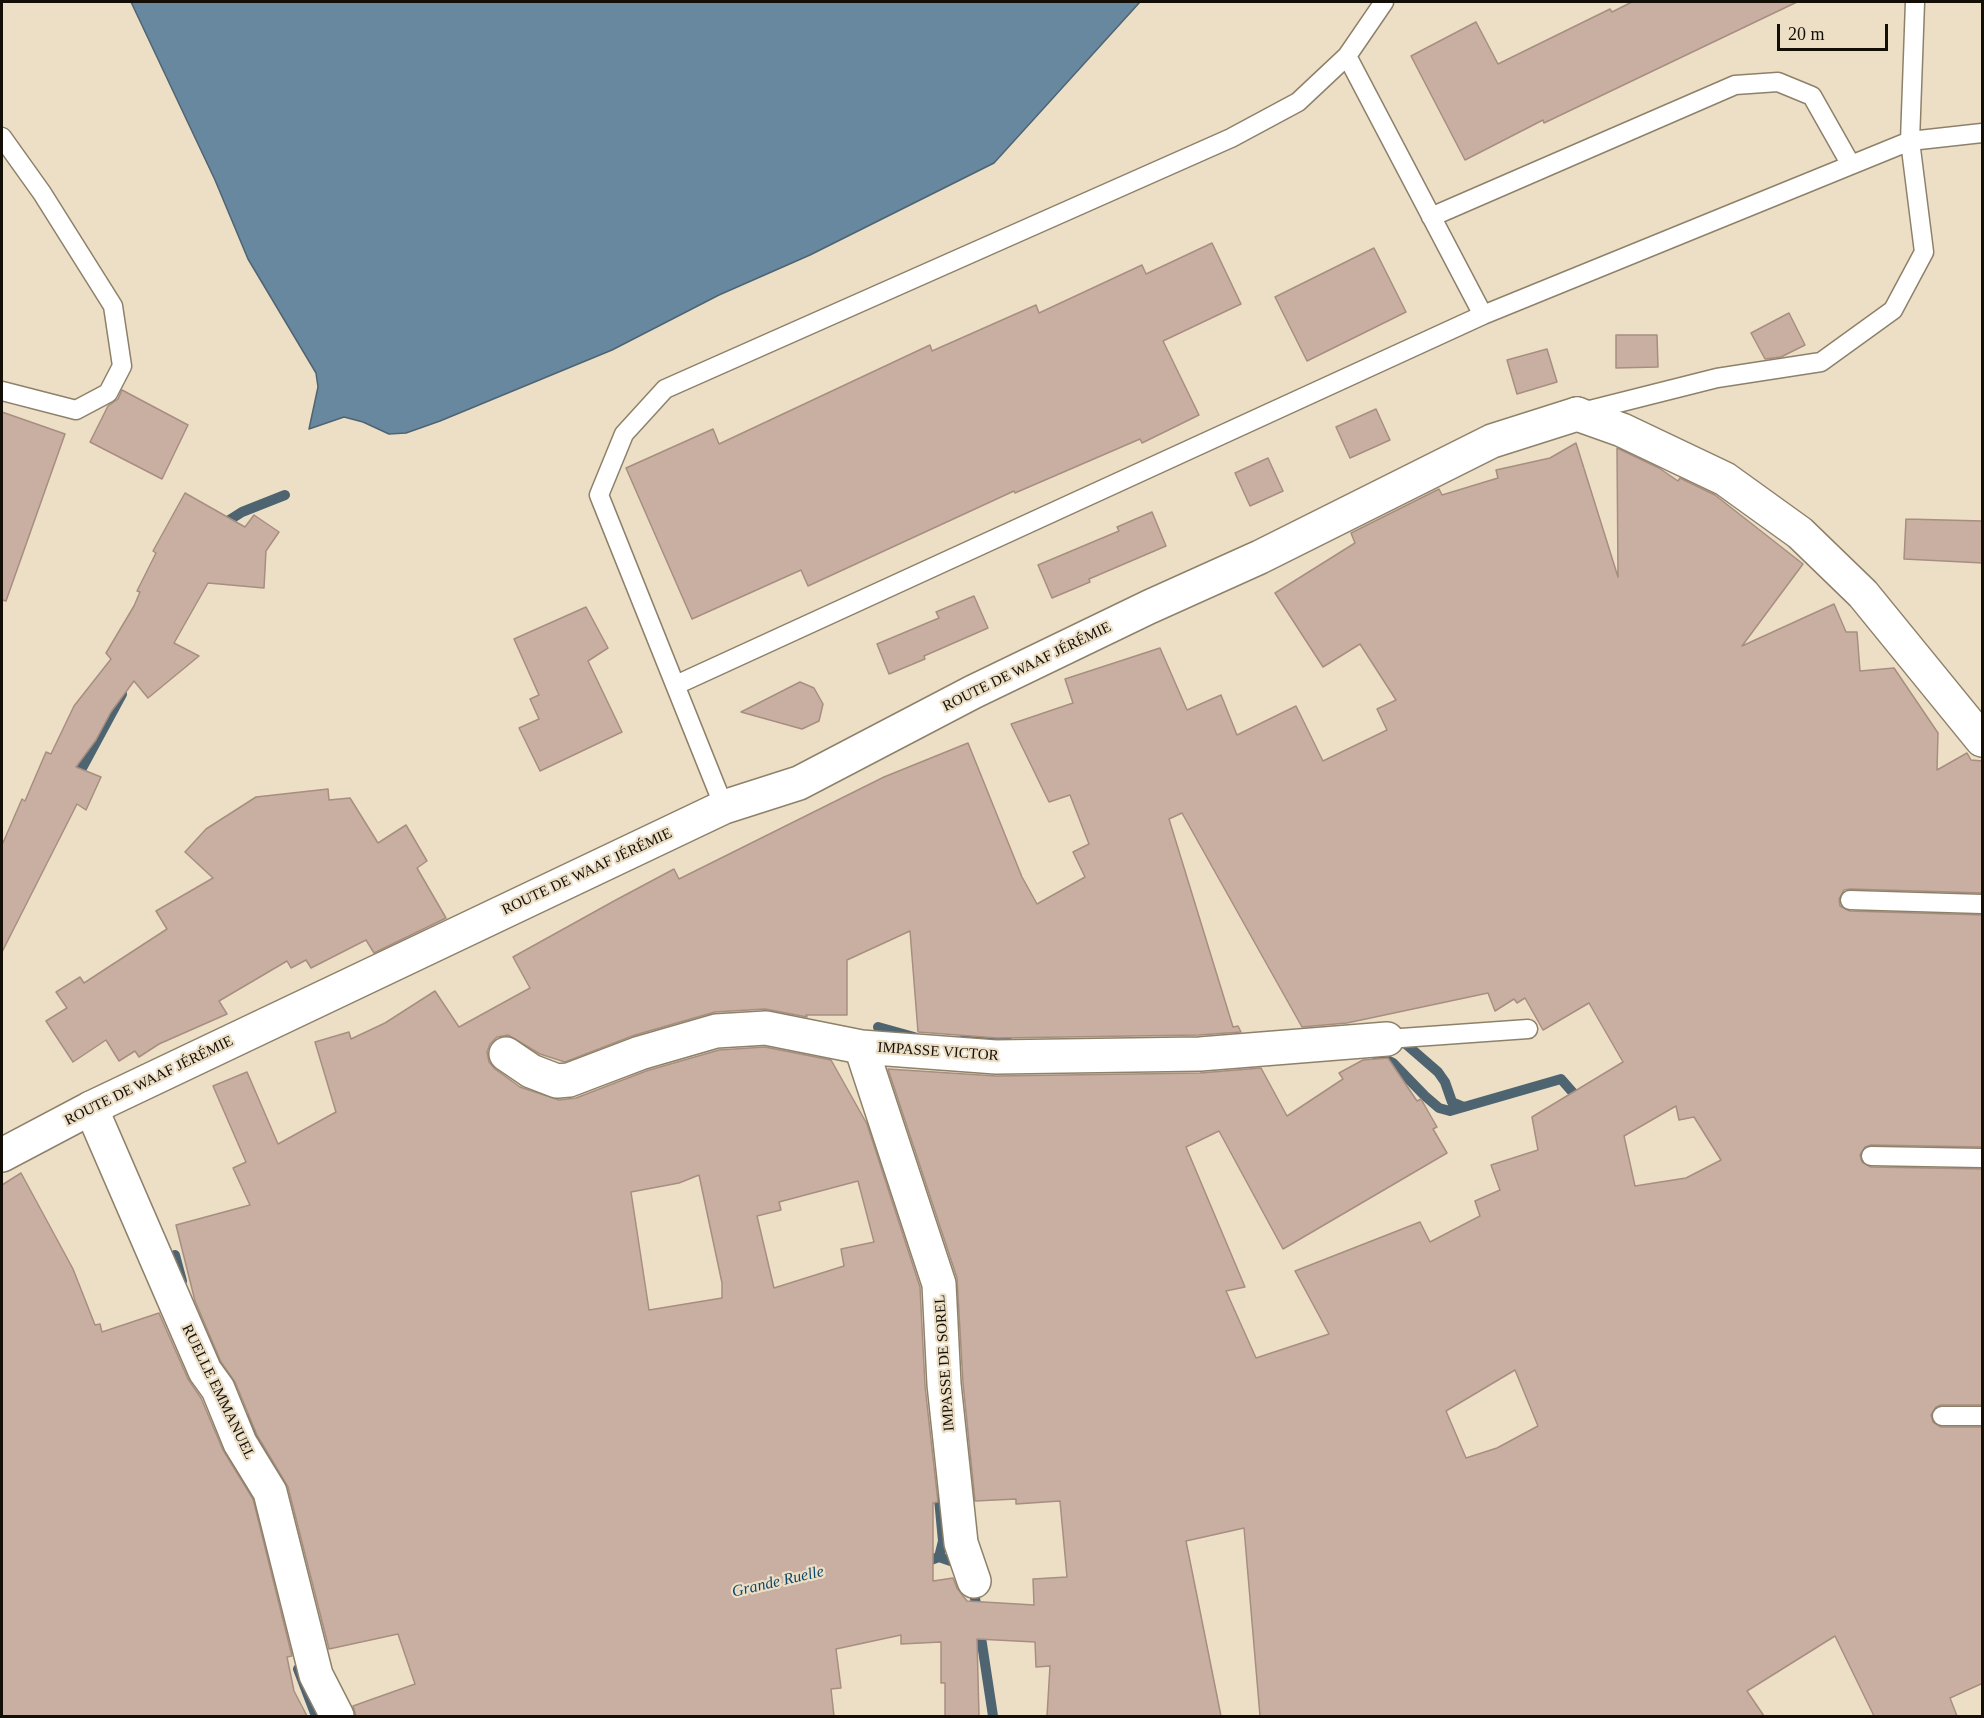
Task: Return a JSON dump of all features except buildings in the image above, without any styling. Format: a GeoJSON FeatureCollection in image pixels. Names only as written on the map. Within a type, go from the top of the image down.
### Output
{"type":"FeatureCollection","features":[{"type":"Feature","properties":{"kind":"street"},"geometry":{"type":"LineString","coordinates":[[1577,414],[1622,430],[1725,479],[1800,533],[1863,594],[1983,740]]}},
{"type":"Feature","properties":{"kind":"street","name":"ROUTE DE WAAF JÉRÉMIE"},"geometry":{"type":"LineString","coordinates":[[2,1155],[91,1108],[724,807],[799,783],[973,692],[1149,607],[1260,557],[1492,441],[1577,414]]}},
{"type":"Feature","properties":{"kind":"street","name":"IMPASSE VICTOR"},"geometry":{"type":"LineString","coordinates":[[506,1054],[531,1071],[557,1081],[569,1080],[640,1053],[716,1031],[766,1028],[861,1047],[996,1057],[1130,1057],[1200,1054],[1387,1039]]}},
{"type":"Feature","properties":{"kind":"street","name":"IMPASSE DE SOREL"},"geometry":{"type":"LineString","coordinates":[[861,1047],[939,1284],[944,1384],[961,1543],[974,1581]]}},
{"type":"Feature","properties":{"kind":"street","name":"RUELLE EMMANUEL"},"geometry":{"type":"LineString","coordinates":[[91,1108],[205,1371],[218,1389],[240,1443],[270,1492],[316,1675],[337,1716]]}},
{"type":"Feature","properties":{"kind":"lane"},"geometry":{"type":"LineString","coordinates":[[724,807],[599,495],[624,434],[664,389],[1231,138],[1298,102],[1347,56],[1384,2]]}},
{"type":"Feature","properties":{"kind":"lane"},"geometry":{"type":"LineString","coordinates":[[1577,414],[1717,378],[1821,362],[1893,310],[1924,252],[1910,141],[1915,2]]}},
{"type":"Feature","properties":{"kind":"lane"},"geometry":{"type":"LineString","coordinates":[[1347,56],[1483,315]]}},
{"type":"Feature","properties":{"kind":"lane"},"geometry":{"type":"LineString","coordinates":[[1431,217],[1735,85],[1779,82],[1812,96],[1851,165]]}},
{"type":"Feature","properties":{"kind":"lane"},"geometry":{"type":"LineString","coordinates":[[676,685],[1483,315],[1910,141],[1983,133]]}},
{"type":"Feature","properties":{"kind":"lane"},"geometry":{"type":"LineString","coordinates":[[2,137],[42,193],[113,306],[122,366],[108,393],[76,410],[2,391]]}},
{"type":"Feature","properties":{"kind":"lane"},"geometry":{"type":"LineString","coordinates":[[1850,900],[1983,904]]}},
{"type":"Feature","properties":{"kind":"lane"},"geometry":{"type":"LineString","coordinates":[[1387,1039],[1528,1029]]}},
{"type":"Feature","properties":{"kind":"lane"},"geometry":{"type":"LineString","coordinates":[[1871,1156],[1983,1158]]}},
{"type":"Feature","properties":{"kind":"lane"},"geometry":{"type":"LineString","coordinates":[[1942,1416],[1983,1416]]}},
{"type":"Feature","properties":{"kind":"water"},"geometry":{"type":"Polygon","coordinates":[[[131,2],[1140,2],[994,163],[810,255],[719,295],[612,350],[440,421],[406,433],[389,434],[363,422],[344,417],[309,429],[318,387],[316,373],[248,259],[215,180],[131,2]]]}},
{"type":"Feature","properties":{"kind":"waterway"},"geometry":{"type":"LineString","coordinates":[[220,526],[242,512],[285,495]]}},
{"type":"Feature","properties":{"kind":"waterway"},"geometry":{"type":"LineString","coordinates":[[75,781],[122,694]]}},
{"type":"Feature","properties":{"kind":"waterway"},"geometry":{"type":"LineString","coordinates":[[878,1027],[914,1037]]}},
{"type":"Feature","properties":{"kind":"waterway"},"geometry":{"type":"LineString","coordinates":[[962,1041],[983,1038],[1009,1043]]}},
{"type":"Feature","properties":{"kind":"waterway"},"geometry":{"type":"LineString","coordinates":[[1400,1039],[1438,1072],[1445,1082],[1452,1102],[1464,1107]]}},
{"type":"Feature","properties":{"kind":"waterway"},"geometry":{"type":"LineString","coordinates":[[1371,1052],[1393,1063],[1439,1108],[1450,1111],[1561,1079],[1582,1103]]}},
{"type":"Feature","properties":{"kind":"waterway"},"geometry":{"type":"LineString","coordinates":[[175,1255],[182,1281]]}},
{"type":"Feature","properties":{"kind":"waterway"},"geometry":{"type":"LineString","coordinates":[[247,1419],[266,1456]]}},
{"type":"Feature","properties":{"kind":"waterway"},"geometry":{"type":"LineString","coordinates":[[939,1499],[943,1541],[939,1557]]}},
{"type":"Feature","properties":{"kind":"waterway","name":"Grande Ruelle"},"geometry":{"type":"LineString","coordinates":[[920,1564],[939,1557],[962,1565]]}},
{"type":"Feature","properties":{"kind":"waterway","name":"Grande Ruelle"},"geometry":{"type":"LineString","coordinates":[[973,1585],[993,1716]]}},
{"type":"Feature","properties":{"kind":"waterway"},"geometry":{"type":"LineString","coordinates":[[298,1669],[316,1716]]}}]}
